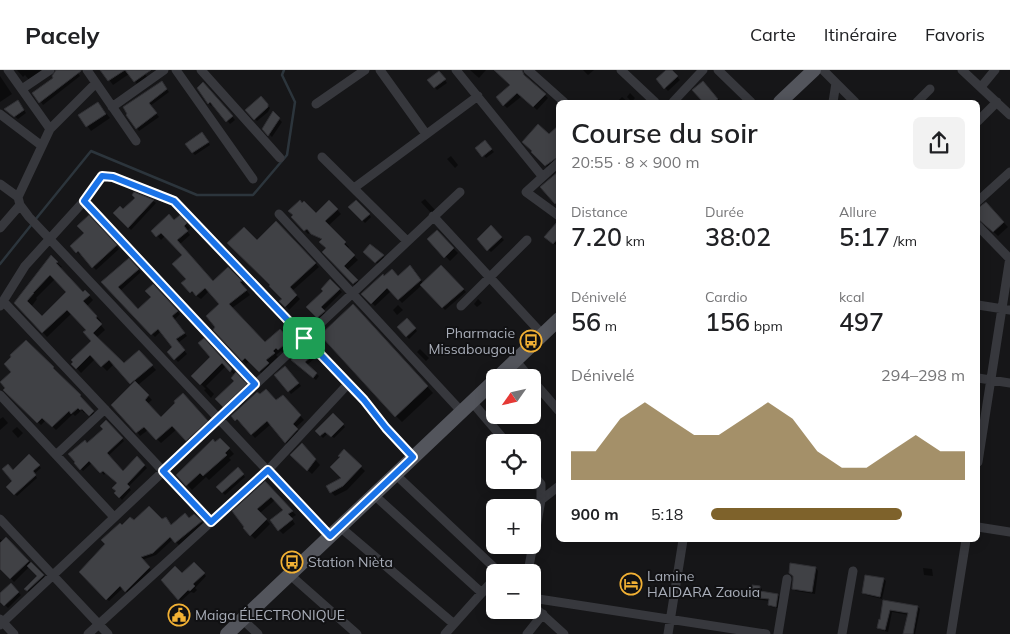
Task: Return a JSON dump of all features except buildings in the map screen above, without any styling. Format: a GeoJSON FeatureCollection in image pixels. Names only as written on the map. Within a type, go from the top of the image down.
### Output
{"type":"FeatureCollection","features":[{"type":"Feature","properties":{"kind":"main road"},"geometry":{"type":"LineString","coordinates":[[782,100],[813,70]]}},
{"type":"Feature","properties":{"kind":"main road"},"geometry":{"type":"LineString","coordinates":[[507,369],[556,322]]}},
{"type":"Feature","properties":{"kind":"main road"},"geometry":{"type":"LineString","coordinates":[[227,634],[486,389]]}},
{"type":"Feature","properties":{"kind":"street"},"geometry":{"type":"LineString","coordinates":[[8,70],[50,129]]}},
{"type":"Feature","properties":{"kind":"street"},"geometry":{"type":"LineString","coordinates":[[22,89],[50,70]]}},
{"type":"Feature","properties":{"kind":"street"},"geometry":{"type":"LineString","coordinates":[[87,70],[136,141]]}},
{"type":"Feature","properties":{"kind":"street"},"geometry":{"type":"LineString","coordinates":[[112,107],[164,70]]}},
{"type":"Feature","properties":{"kind":"street"},"geometry":{"type":"LineString","coordinates":[[176,70],[252,178]]}},
{"type":"Feature","properties":{"kind":"street"},"geometry":{"type":"LineString","coordinates":[[201,70],[280,158]]}},
{"type":"Feature","properties":{"kind":"street"},"geometry":{"type":"LineString","coordinates":[[316,104],[365,70]]}},
{"type":"Feature","properties":{"kind":"street"},"geometry":{"type":"LineString","coordinates":[[380,70],[426,134]]}},
{"type":"Feature","properties":{"kind":"street"},"geometry":{"type":"LineString","coordinates":[[456,70],[542,176]]}},
{"type":"Feature","properties":{"kind":"street"},"geometry":{"type":"LineString","coordinates":[[528,70],[562,100]]}},
{"type":"Feature","properties":{"kind":"street"},"geometry":{"type":"LineString","coordinates":[[621,70],[653,100]]}},
{"type":"Feature","properties":{"kind":"street"},"geometry":{"type":"LineString","coordinates":[[675,100],[703,70]]}},
{"type":"Feature","properties":{"kind":"street"},"geometry":{"type":"LineString","coordinates":[[718,70],[749,100]]}},
{"type":"Feature","properties":{"kind":"street"},"geometry":{"type":"LineString","coordinates":[[823,70],[853,100]]}},
{"type":"Feature","properties":{"kind":"street"},"geometry":{"type":"LineString","coordinates":[[962,70],[1010,114]]}},
{"type":"Feature","properties":{"kind":"street"},"geometry":{"type":"LineString","coordinates":[[981,87],[996,70]]}},
{"type":"Feature","properties":{"kind":"street"},"geometry":{"type":"LineString","coordinates":[[833,100],[836,83]]}},
{"type":"Feature","properties":{"kind":"street"},"geometry":{"type":"LineString","coordinates":[[0,228],[19,201],[50,129],[96,84]]}},
{"type":"Feature","properties":{"kind":"street"},"geometry":{"type":"LineString","coordinates":[[919,100],[930,90]]}},
{"type":"Feature","properties":{"kind":"street"},"geometry":{"type":"LineString","coordinates":[[354,188],[478,96]]}},
{"type":"Feature","properties":{"kind":"street"},"geometry":{"type":"LineString","coordinates":[[980,119],[996,102]]}},
{"type":"Feature","properties":{"kind":"street"},"geometry":{"type":"LineString","coordinates":[[0,114],[42,146]]}},
{"type":"Feature","properties":{"kind":"street"},"geometry":{"type":"LineString","coordinates":[[322,157],[407,241]]}},
{"type":"Feature","properties":{"kind":"street"},"geometry":{"type":"LineString","coordinates":[[556,164],[526,192],[556,214]]}},
{"type":"Feature","properties":{"kind":"street"},"geometry":{"type":"LineString","coordinates":[[980,199],[1010,172]]}},
{"type":"Feature","properties":{"kind":"street"},"geometry":{"type":"LineString","coordinates":[[211,522],[2,304],[25,266],[84,201],[102,176],[113,177],[174,201],[364,400],[386,428],[413,457]]}},
{"type":"Feature","properties":{"kind":"street"},"geometry":{"type":"LineString","coordinates":[[0,184],[19,201],[29,217],[268,470],[335,532],[454,624]]}},
{"type":"Feature","properties":{"kind":"street"},"geometry":{"type":"LineString","coordinates":[[14,634],[1,622],[460,192]]}},
{"type":"Feature","properties":{"kind":"street"},"geometry":{"type":"LineString","coordinates":[[84,201],[255,384]]}},
{"type":"Feature","properties":{"kind":"street"},"geometry":{"type":"LineString","coordinates":[[279,214],[352,293],[467,407],[497,434]]}},
{"type":"Feature","properties":{"kind":"street"},"geometry":{"type":"LineString","coordinates":[[433,216],[543,334]]}},
{"type":"Feature","properties":{"kind":"street"},"geometry":{"type":"LineString","coordinates":[[980,228],[1009,257],[1006,310],[990,380],[980,448]]}},
{"type":"Feature","properties":{"kind":"street"},"geometry":{"type":"LineString","coordinates":[[980,236],[989,238]]}},
{"type":"Feature","properties":{"kind":"street"},"geometry":{"type":"LineString","coordinates":[[461,306],[527,240]]}},
{"type":"Feature","properties":{"kind":"street"},"geometry":{"type":"LineString","coordinates":[[980,305],[1006,310]]}},
{"type":"Feature","properties":{"kind":"street"},"geometry":{"type":"LineString","coordinates":[[516,360],[523,369]]}},
{"type":"Feature","properties":{"kind":"street"},"geometry":{"type":"LineString","coordinates":[[980,378],[1010,383]]}},
{"type":"Feature","properties":{"kind":"street"},"geometry":{"type":"LineString","coordinates":[[88,634],[268,470],[348,384]]}},
{"type":"Feature","properties":{"kind":"street"},"geometry":{"type":"LineString","coordinates":[[541,390],[556,408]]}},
{"type":"Feature","properties":{"kind":"street"},"geometry":{"type":"LineString","coordinates":[[0,395],[114,517]]}},
{"type":"Feature","properties":{"kind":"street"},"geometry":{"type":"LineString","coordinates":[[56,455],[105,410]]}},
{"type":"Feature","properties":{"kind":"street"},"geometry":{"type":"LineString","coordinates":[[395,474],[490,564]]}},
{"type":"Feature","properties":{"kind":"street"},"geometry":{"type":"LineString","coordinates":[[541,500],[556,488]]}},
{"type":"Feature","properties":{"kind":"street"},"geometry":{"type":"LineString","coordinates":[[373,494],[482,593]]}},
{"type":"Feature","properties":{"kind":"street"},"geometry":{"type":"LineString","coordinates":[[0,519],[108,634]]}},
{"type":"Feature","properties":{"kind":"street"},"geometry":{"type":"LineString","coordinates":[[980,528],[1010,532]]}},
{"type":"Feature","properties":{"kind":"street"},"geometry":{"type":"LineString","coordinates":[[668,634],[683,542]]}},
{"type":"Feature","properties":{"kind":"street"},"geometry":{"type":"LineString","coordinates":[[951,634],[966,542]]}},
{"type":"Feature","properties":{"kind":"street"},"geometry":{"type":"LineString","coordinates":[[842,634],[853,571]]}},
{"type":"Feature","properties":{"kind":"street"},"geometry":{"type":"LineString","coordinates":[[290,574],[357,634]]}},
{"type":"Feature","properties":{"kind":"street"},"geometry":{"type":"LineString","coordinates":[[778,634],[787,579]]}},
{"type":"Feature","properties":{"kind":"street"},"geometry":{"type":"LineString","coordinates":[[445,634],[486,588]]}},
{"type":"Feature","properties":{"kind":"street"},"geometry":{"type":"LineString","coordinates":[[541,599],[670,619],[714,630],[766,634]]}},
{"type":"Feature","properties":{"kind":"street"},"geometry":{"type":"LineString","coordinates":[[527,634],[543,614],[564,634]]}},
{"type":"Feature","properties":{"kind":"street"},"geometry":{"type":"LineString","coordinates":[[242,619],[258,634]]}},
{"type":"Feature","properties":{"kind":"waterway"},"geometry":{"type":"LineString","coordinates":[[35,220],[91,151],[197,195],[253,195],[287,155],[295,102],[282,75],[284,70]]}},
{"type":"Feature","properties":{"kind":"waterway"},"geometry":{"type":"LineString","coordinates":[[0,264],[32,224]]}},
{"type":"Feature","properties":{"kind":"place","name":"Pharmacie Missabougou"},"geometry":{"type":"Point","coordinates":[531,341]}},
{"type":"Feature","properties":{"kind":"place","name":"Station Nièta"},"geometry":{"type":"Point","coordinates":[292,562]}},
{"type":"Feature","properties":{"kind":"place","name":"Lamine HAIDARA Zaouia"},"geometry":{"type":"Point","coordinates":[631,584]}},
{"type":"Feature","properties":{"kind":"place","name":"Maiga ÉLECTRONIQUE"},"geometry":{"type":"Point","coordinates":[179,615]}},
{"type":"Feature","properties":{"kind":"route"},"geometry":{"type":"LineString","coordinates":[[102,176],[113,177],[174,201],[304,338],[364,400],[386,428],[413,457],[330,536],[268,470],[211,522],[163,471],[255,384],[84,201],[102,176]]}}]}
